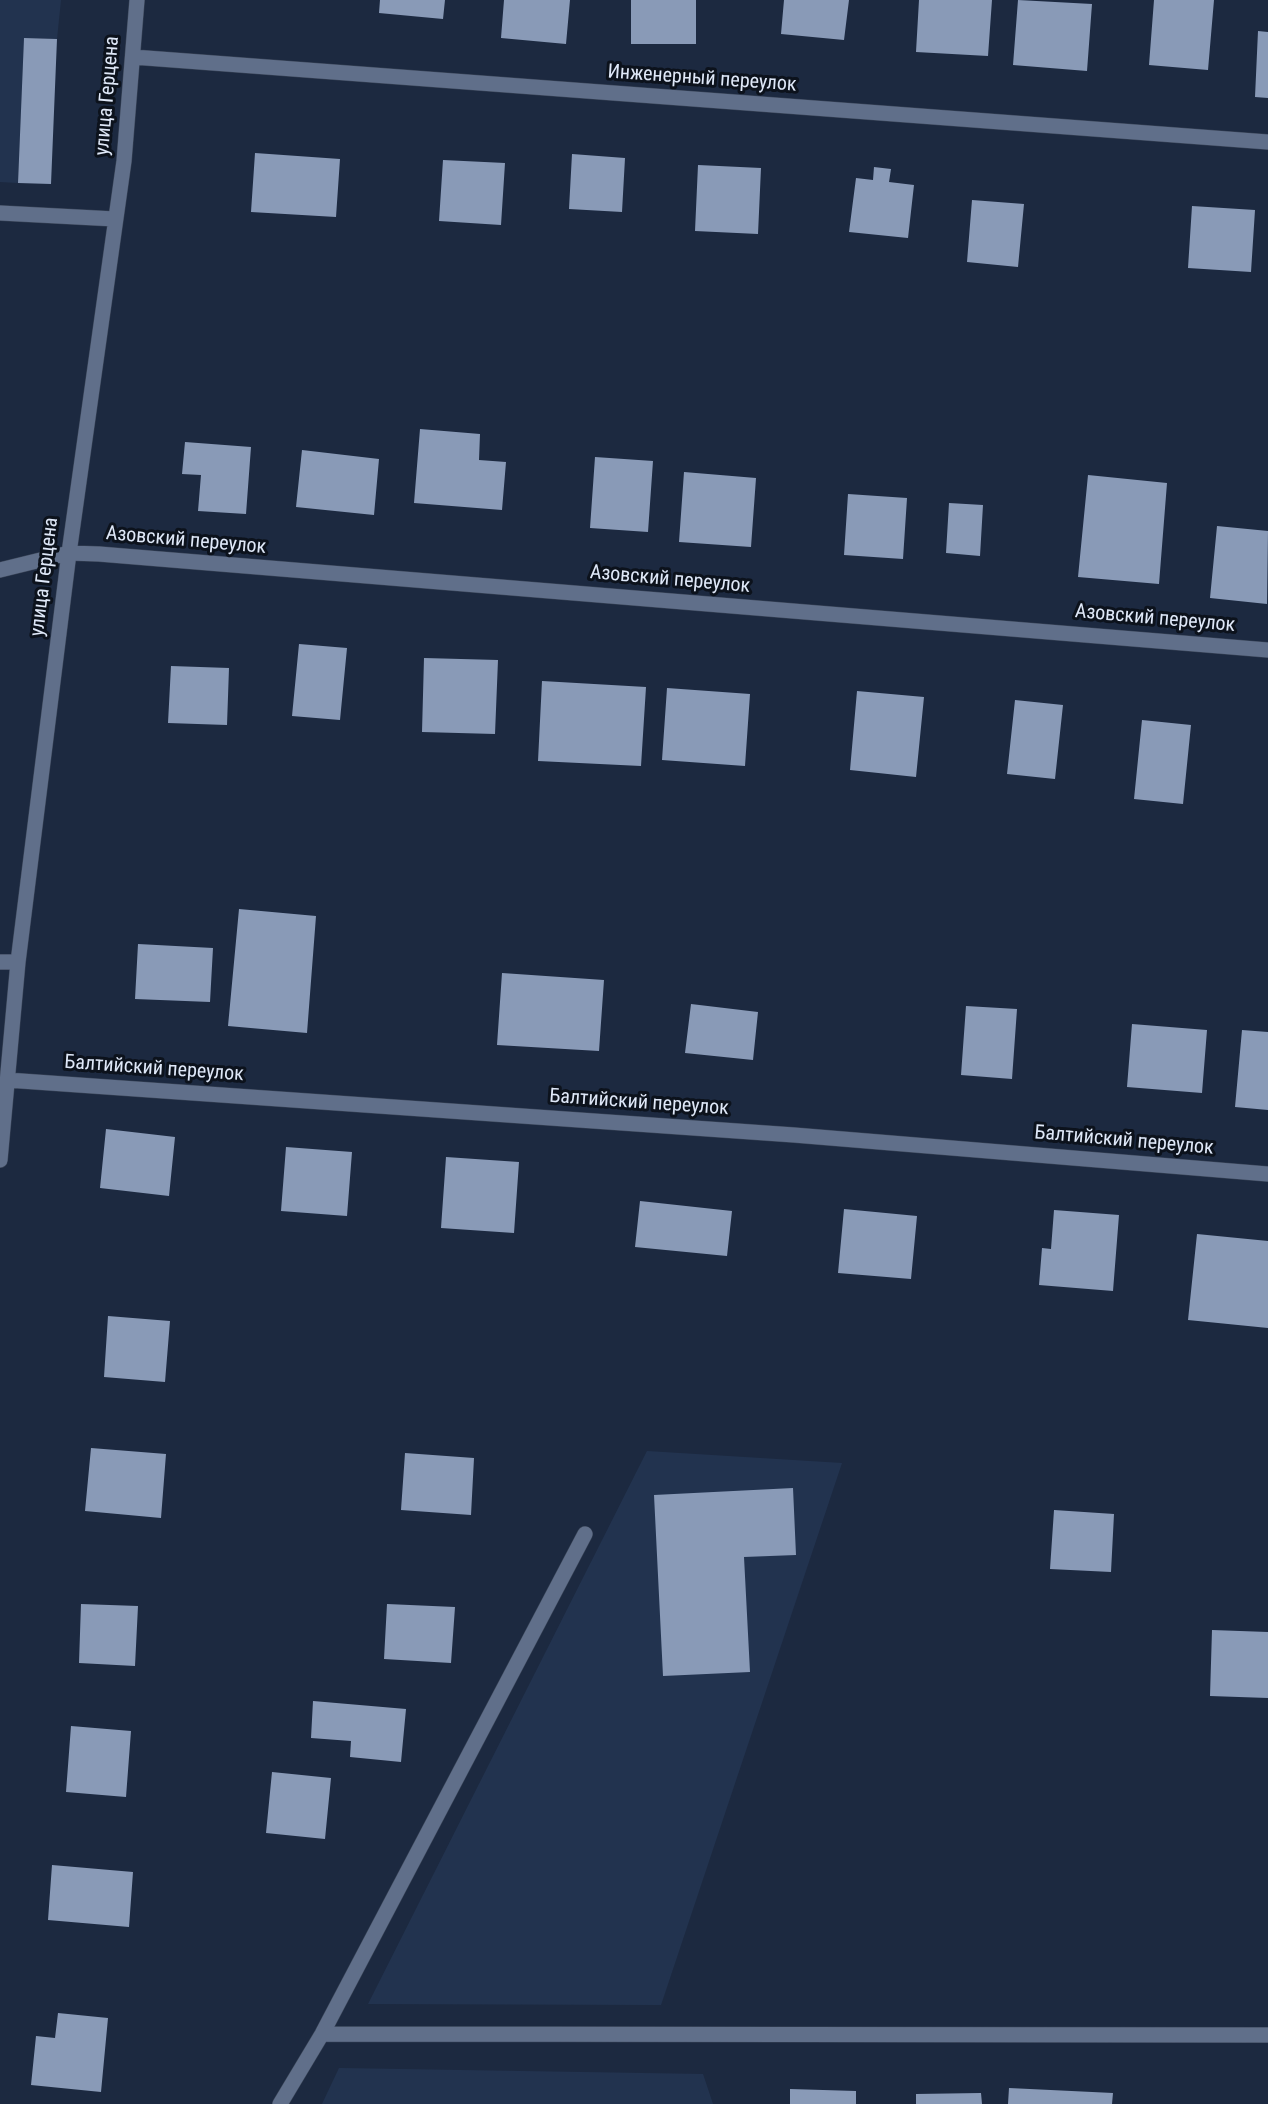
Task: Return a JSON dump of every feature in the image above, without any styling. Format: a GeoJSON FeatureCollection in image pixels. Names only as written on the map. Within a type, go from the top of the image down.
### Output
{"type":"FeatureCollection","features":[{"type":"Feature","properties":{"kind":"street","name":"улица Герцена"},"geometry":{"type":"LineString","coordinates":[[0,1160],[18,963],[69,553],[124,160],[137,0]]}},
{"type":"Feature","properties":{"kind":"street","name":"Инженерный переулок"},"geometry":{"type":"LineString","coordinates":[[133,57],[1268,142]]}},
{"type":"Feature","properties":{"kind":"street"},"geometry":{"type":"LineString","coordinates":[[0,213],[115,219]]}},
{"type":"Feature","properties":{"kind":"street","name":"Азовский переулок"},"geometry":{"type":"LineString","coordinates":[[0,570],[69,553],[1268,650]]}},
{"type":"Feature","properties":{"kind":"street"},"geometry":{"type":"LineString","coordinates":[[0,962],[18,963]]}},
{"type":"Feature","properties":{"kind":"street","name":"Балтийский переулок"},"geometry":{"type":"LineString","coordinates":[[7,1080],[794,1136],[1268,1174]]}},
{"type":"Feature","properties":{"kind":"street"},"geometry":{"type":"LineString","coordinates":[[280,2104],[322,2034],[585,1534]]}},
{"type":"Feature","properties":{"kind":"street"},"geometry":{"type":"LineString","coordinates":[[322,2034],[1268,2035]]}},
{"type":"Feature","properties":{"kind":"shaded area"},"geometry":{"type":"Polygon","coordinates":[[[0,0],[61,0],[57,39],[24,38],[18,183],[0,182],[0,0]]]}},
{"type":"Feature","properties":{"kind":"shaded area"},"geometry":{"type":"Polygon","coordinates":[[[647,1451],[842,1463],[661,2005],[368,2004],[647,1451]]]}},
{"type":"Feature","properties":{"kind":"shaded area"},"geometry":{"type":"Polygon","coordinates":[[[339,2068],[703,2074],[713,2104],[322,2104],[339,2068]]]}},
{"type":"Feature","properties":{"kind":"building"},"geometry":{"type":"Polygon","coordinates":[[[380,0],[445,0],[443,19],[379,13],[380,0]]]}},
{"type":"Feature","properties":{"kind":"building"},"geometry":{"type":"Polygon","coordinates":[[[504,0],[570,0],[566,44],[501,38],[504,0]]]}},
{"type":"Feature","properties":{"kind":"building"},"geometry":{"type":"Polygon","coordinates":[[[631,0],[696,0],[696,44],[631,44],[631,0]]]}},
{"type":"Feature","properties":{"kind":"building"},"geometry":{"type":"Polygon","coordinates":[[[784,0],[849,0],[844,40],[781,34],[784,0]]]}},
{"type":"Feature","properties":{"kind":"building"},"geometry":{"type":"Polygon","coordinates":[[[919,0],[992,0],[988,56],[916,52],[919,0]]]}},
{"type":"Feature","properties":{"kind":"building"},"geometry":{"type":"Polygon","coordinates":[[[1018,0],[1092,4],[1087,71],[1013,65],[1018,0]]]}},
{"type":"Feature","properties":{"kind":"building"},"geometry":{"type":"Polygon","coordinates":[[[1154,0],[1214,0],[1208,70],[1149,65],[1154,0]]]}},
{"type":"Feature","properties":{"kind":"building"},"geometry":{"type":"Polygon","coordinates":[[[1258,31],[1268,32],[1268,98],[1255,97],[1258,31]]]}},
{"type":"Feature","properties":{"kind":"building"},"geometry":{"type":"Polygon","coordinates":[[[24,38],[57,39],[51,184],[18,183],[24,38]]]}},
{"type":"Feature","properties":{"kind":"building"},"geometry":{"type":"Polygon","coordinates":[[[255,153],[340,159],[336,217],[251,212],[255,153]]]}},
{"type":"Feature","properties":{"kind":"building"},"geometry":{"type":"Polygon","coordinates":[[[572,154],[625,158],[622,212],[569,209],[572,154]]]}},
{"type":"Feature","properties":{"kind":"building"},"geometry":{"type":"Polygon","coordinates":[[[443,160],[505,163],[501,225],[439,221],[443,160]]]}},
{"type":"Feature","properties":{"kind":"building"},"geometry":{"type":"Polygon","coordinates":[[[698,165],[761,168],[758,234],[695,231],[698,165]]]}},
{"type":"Feature","properties":{"kind":"building"},"geometry":{"type":"Polygon","coordinates":[[[874,167],[891,169],[889,182],[914,185],[908,238],[849,232],[856,178],[873,180],[874,167]]]}},
{"type":"Feature","properties":{"kind":"building"},"geometry":{"type":"Polygon","coordinates":[[[972,200],[1024,204],[1018,267],[967,262],[972,200]]]}},
{"type":"Feature","properties":{"kind":"building"},"geometry":{"type":"Polygon","coordinates":[[[1192,206],[1255,210],[1251,272],[1188,268],[1192,206]]]}},
{"type":"Feature","properties":{"kind":"building"},"geometry":{"type":"Polygon","coordinates":[[[420,429],[480,434],[479,460],[506,462],[502,510],[414,503],[420,429]]]}},
{"type":"Feature","properties":{"kind":"building"},"geometry":{"type":"Polygon","coordinates":[[[185,442],[251,447],[246,514],[198,511],[201,475],[182,474],[185,442]]]}},
{"type":"Feature","properties":{"kind":"building"},"geometry":{"type":"Polygon","coordinates":[[[302,450],[379,459],[374,515],[296,507],[302,450]]]}},
{"type":"Feature","properties":{"kind":"building"},"geometry":{"type":"Polygon","coordinates":[[[595,457],[653,461],[648,532],[590,528],[595,457]]]}},
{"type":"Feature","properties":{"kind":"building"},"geometry":{"type":"Polygon","coordinates":[[[684,472],[756,478],[751,547],[679,542],[684,472]]]}},
{"type":"Feature","properties":{"kind":"building"},"geometry":{"type":"Polygon","coordinates":[[[1088,475],[1167,483],[1159,584],[1078,577],[1088,475]]]}},
{"type":"Feature","properties":{"kind":"building"},"geometry":{"type":"Polygon","coordinates":[[[848,494],[907,498],[903,559],[844,555],[848,494]]]}},
{"type":"Feature","properties":{"kind":"building"},"geometry":{"type":"Polygon","coordinates":[[[949,503],[983,505],[980,556],[946,553],[949,503]]]}},
{"type":"Feature","properties":{"kind":"building"},"geometry":{"type":"Polygon","coordinates":[[[1217,526],[1268,531],[1267,604],[1210,598],[1217,526]]]}},
{"type":"Feature","properties":{"kind":"building"},"geometry":{"type":"Polygon","coordinates":[[[299,644],[347,648],[340,720],[292,716],[299,644]]]}},
{"type":"Feature","properties":{"kind":"building"},"geometry":{"type":"Polygon","coordinates":[[[424,658],[498,660],[495,734],[422,732],[424,658]]]}},
{"type":"Feature","properties":{"kind":"building"},"geometry":{"type":"Polygon","coordinates":[[[171,666],[229,668],[227,725],[168,723],[171,666]]]}},
{"type":"Feature","properties":{"kind":"building"},"geometry":{"type":"Polygon","coordinates":[[[542,681],[646,687],[641,766],[538,761],[542,681]]]}},
{"type":"Feature","properties":{"kind":"building"},"geometry":{"type":"Polygon","coordinates":[[[667,688],[750,694],[745,766],[662,760],[667,688]]]}},
{"type":"Feature","properties":{"kind":"building"},"geometry":{"type":"Polygon","coordinates":[[[857,691],[924,697],[916,777],[850,770],[857,691]]]}},
{"type":"Feature","properties":{"kind":"building"},"geometry":{"type":"Polygon","coordinates":[[[1015,700],[1063,705],[1055,779],[1007,774],[1015,700]]]}},
{"type":"Feature","properties":{"kind":"building"},"geometry":{"type":"Polygon","coordinates":[[[1142,720],[1191,725],[1183,804],[1134,799],[1142,720]]]}},
{"type":"Feature","properties":{"kind":"building"},"geometry":{"type":"Polygon","coordinates":[[[239,909],[316,916],[307,1033],[228,1026],[239,909]]]}},
{"type":"Feature","properties":{"kind":"building"},"geometry":{"type":"Polygon","coordinates":[[[138,944],[213,948],[210,1002],[135,999],[138,944]]]}},
{"type":"Feature","properties":{"kind":"building"},"geometry":{"type":"Polygon","coordinates":[[[502,973],[604,980],[599,1051],[497,1045],[502,973]]]}},
{"type":"Feature","properties":{"kind":"building"},"geometry":{"type":"Polygon","coordinates":[[[691,1004],[758,1012],[753,1060],[685,1053],[691,1004]]]}},
{"type":"Feature","properties":{"kind":"building"},"geometry":{"type":"Polygon","coordinates":[[[966,1006],[1017,1009],[1012,1079],[961,1075],[966,1006]]]}},
{"type":"Feature","properties":{"kind":"building"},"geometry":{"type":"Polygon","coordinates":[[[1132,1024],[1207,1030],[1202,1093],[1127,1087],[1132,1024]]]}},
{"type":"Feature","properties":{"kind":"building"},"geometry":{"type":"Polygon","coordinates":[[[1242,1030],[1268,1032],[1268,1110],[1235,1107],[1242,1030]]]}},
{"type":"Feature","properties":{"kind":"building"},"geometry":{"type":"Polygon","coordinates":[[[106,1129],[175,1137],[169,1196],[100,1188],[106,1129]]]}},
{"type":"Feature","properties":{"kind":"building"},"geometry":{"type":"Polygon","coordinates":[[[286,1147],[352,1152],[347,1216],[281,1211],[286,1147]]]}},
{"type":"Feature","properties":{"kind":"building"},"geometry":{"type":"Polygon","coordinates":[[[446,1157],[519,1162],[514,1233],[441,1228],[446,1157]]]}},
{"type":"Feature","properties":{"kind":"building"},"geometry":{"type":"Polygon","coordinates":[[[640,1201],[732,1211],[727,1256],[635,1247],[640,1201]]]}},
{"type":"Feature","properties":{"kind":"building"},"geometry":{"type":"Polygon","coordinates":[[[844,1209],[917,1216],[911,1279],[838,1273],[844,1209]]]}},
{"type":"Feature","properties":{"kind":"building"},"geometry":{"type":"Polygon","coordinates":[[[1054,1210],[1119,1215],[1113,1291],[1039,1285],[1042,1248],[1051,1249],[1054,1210]]]}},
{"type":"Feature","properties":{"kind":"building"},"geometry":{"type":"Polygon","coordinates":[[[1197,1234],[1268,1241],[1268,1328],[1188,1320],[1197,1234]]]}},
{"type":"Feature","properties":{"kind":"building"},"geometry":{"type":"Polygon","coordinates":[[[108,1316],[170,1321],[165,1382],[104,1377],[108,1316]]]}},
{"type":"Feature","properties":{"kind":"building"},"geometry":{"type":"Polygon","coordinates":[[[91,1448],[166,1454],[161,1518],[85,1511],[91,1448]]]}},
{"type":"Feature","properties":{"kind":"building"},"geometry":{"type":"Polygon","coordinates":[[[405,1453],[474,1458],[471,1515],[401,1510],[405,1453]]]}},
{"type":"Feature","properties":{"kind":"building"},"geometry":{"type":"Polygon","coordinates":[[[793,1488],[796,1555],[744,1557],[750,1672],[663,1676],[654,1495],[793,1488]]]}},
{"type":"Feature","properties":{"kind":"building"},"geometry":{"type":"Polygon","coordinates":[[[1054,1510],[1114,1514],[1111,1572],[1050,1569],[1054,1510]]]}},
{"type":"Feature","properties":{"kind":"building"},"geometry":{"type":"Polygon","coordinates":[[[81,1604],[138,1606],[135,1666],[79,1663],[81,1604]]]}},
{"type":"Feature","properties":{"kind":"building"},"geometry":{"type":"Polygon","coordinates":[[[387,1604],[455,1607],[451,1663],[384,1659],[387,1604]]]}},
{"type":"Feature","properties":{"kind":"building"},"geometry":{"type":"Polygon","coordinates":[[[1212,1630],[1268,1632],[1268,1698],[1210,1696],[1212,1630]]]}},
{"type":"Feature","properties":{"kind":"building"},"geometry":{"type":"Polygon","coordinates":[[[313,1701],[406,1709],[401,1762],[350,1757],[351,1741],[311,1738],[313,1701]]]}},
{"type":"Feature","properties":{"kind":"building"},"geometry":{"type":"Polygon","coordinates":[[[71,1726],[131,1731],[126,1797],[66,1792],[71,1726]]]}},
{"type":"Feature","properties":{"kind":"building"},"geometry":{"type":"Polygon","coordinates":[[[272,1772],[331,1778],[325,1839],[266,1833],[272,1772]]]}},
{"type":"Feature","properties":{"kind":"building"},"geometry":{"type":"Polygon","coordinates":[[[52,1865],[133,1872],[129,1927],[48,1920],[52,1865]]]}},
{"type":"Feature","properties":{"kind":"building"},"geometry":{"type":"Polygon","coordinates":[[[58,2013],[108,2018],[101,2092],[31,2085],[36,2036],[55,2038],[58,2013]]]}},
{"type":"Feature","properties":{"kind":"building"},"geometry":{"type":"Polygon","coordinates":[[[1009,2088],[1113,2093],[1112,2104],[1008,2104],[1009,2088]]]}},
{"type":"Feature","properties":{"kind":"building"},"geometry":{"type":"Polygon","coordinates":[[[790,2089],[856,2091],[856,2104],[790,2104],[790,2089]]]}},
{"type":"Feature","properties":{"kind":"building"},"geometry":{"type":"Polygon","coordinates":[[[981,2093],[982,2104],[916,2104],[916,2094],[981,2093]]]}}]}
